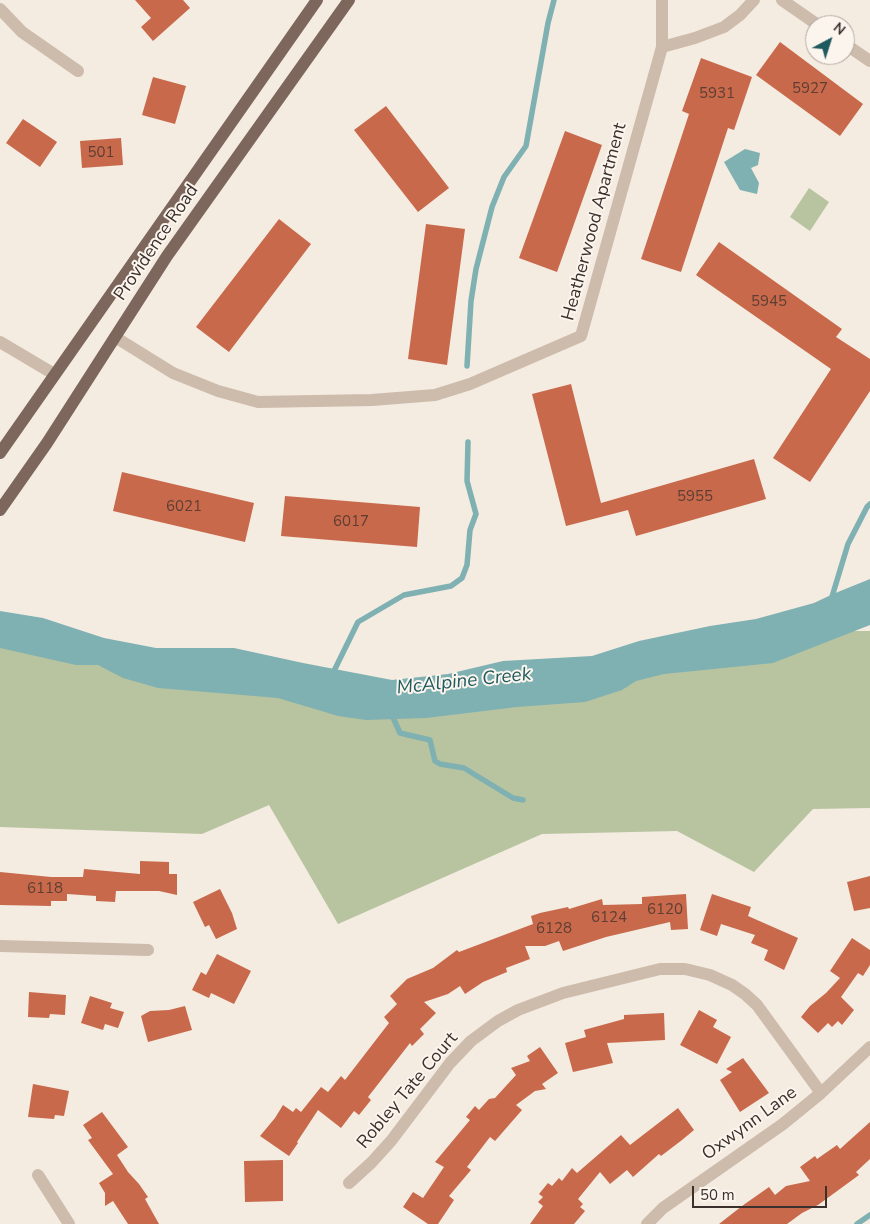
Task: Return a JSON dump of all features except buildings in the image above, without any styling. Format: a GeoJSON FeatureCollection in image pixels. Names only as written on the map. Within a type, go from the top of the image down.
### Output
{"type":"FeatureCollection","features":[{"type":"Feature","properties":{"kind":"main road","name":"Providence Road"},"geometry":{"type":"LineString","coordinates":[[0,453],[317,0]]}},
{"type":"Feature","properties":{"kind":"main road","name":"Providence Road"},"geometry":{"type":"LineString","coordinates":[[0,510],[47,443],[167,256],[349,0]]}},
{"type":"Feature","properties":{"kind":"street","name":"Heatherwood Apartment"},"geometry":{"type":"LineString","coordinates":[[115,337],[173,373],[218,391],[258,402],[372,400],[435,395],[470,384],[581,336],[662,47],[662,0]]}},
{"type":"Feature","properties":{"kind":"street"},"geometry":{"type":"LineString","coordinates":[[662,47],[695,38],[724,27],[740,15],[754,0]]}},
{"type":"Feature","properties":{"kind":"street"},"geometry":{"type":"LineString","coordinates":[[782,0],[805,16]]}},
{"type":"Feature","properties":{"kind":"street"},"geometry":{"type":"LineString","coordinates":[[0,9],[22,32],[78,71]]}},
{"type":"Feature","properties":{"kind":"street"},"geometry":{"type":"LineString","coordinates":[[855,51],[870,61]]}},
{"type":"Feature","properties":{"kind":"street"},"geometry":{"type":"LineString","coordinates":[[0,342],[54,374]]}},
{"type":"Feature","properties":{"kind":"street"},"geometry":{"type":"LineString","coordinates":[[0,946],[148,950]]}},
{"type":"Feature","properties":{"kind":"street","name":"Robley Tate Court"},"geometry":{"type":"LineString","coordinates":[[349,1183],[391,1141],[450,1063],[471,1040],[498,1021],[518,1010],[563,993],[660,969],[685,969],[710,975],[732,985],[745,994],[757,1005],[821,1093]]}},
{"type":"Feature","properties":{"kind":"street","name":"Oxwynn Lane"},"geometry":{"type":"LineString","coordinates":[[647,1224],[662,1208],[782,1124],[821,1093],[870,1046]]}},
{"type":"Feature","properties":{"kind":"street"},"geometry":{"type":"LineString","coordinates":[[38,1175],[69,1224]]}},
{"type":"Feature","properties":{"kind":"green space"},"geometry":{"type":"Polygon","coordinates":[[[809,188],[829,202],[810,231],[790,217],[809,188]]]}},
{"type":"Feature","properties":{"kind":"green space"},"geometry":{"type":"Polygon","coordinates":[[[784,631],[870,631],[870,808],[813,809],[754,872],[677,831],[542,834],[338,924],[269,805],[202,834],[0,827],[0,633],[384,706],[784,631]]]}},
{"type":"Feature","properties":{"kind":"water"},"geometry":{"type":"Polygon","coordinates":[[[745,149],[760,153],[758,165],[751,168],[759,183],[757,194],[740,190],[724,162],[745,149]]]}},
{"type":"Feature","properties":{"kind":"water","name":"McAlpine Creek"},"geometry":{"type":"Polygon","coordinates":[[[870,579],[870,625],[773,663],[664,674],[636,681],[622,690],[585,702],[517,707],[426,718],[366,720],[338,716],[278,698],[158,688],[123,678],[98,665],[76,665],[0,648],[0,611],[43,618],[104,638],[156,648],[234,648],[392,680],[448,674],[503,661],[592,656],[639,641],[710,626],[756,619],[814,603],[870,579]]]}},
{"type":"Feature","properties":{"kind":"waterway"},"geometry":{"type":"LineString","coordinates":[[467,366],[471,301],[476,269],[492,207],[504,177],[526,146],[548,23],[554,0]]}},
{"type":"Feature","properties":{"kind":"waterway"},"geometry":{"type":"LineString","coordinates":[[332,675],[358,622],[404,595],[451,586],[462,578],[467,565],[470,530],[476,514],[467,481],[468,442]]}},
{"type":"Feature","properties":{"kind":"waterway"},"geometry":{"type":"LineString","coordinates":[[831,600],[848,544],[870,504]]}},
{"type":"Feature","properties":{"kind":"waterway"},"geometry":{"type":"LineString","coordinates":[[391,713],[400,733],[430,740],[435,761],[440,764],[464,768],[513,798],[523,800]]}},
{"type":"Feature","properties":{"kind":"waterway"},"geometry":{"type":"LineString","coordinates":[[857,1224],[870,1215]]}}]}
